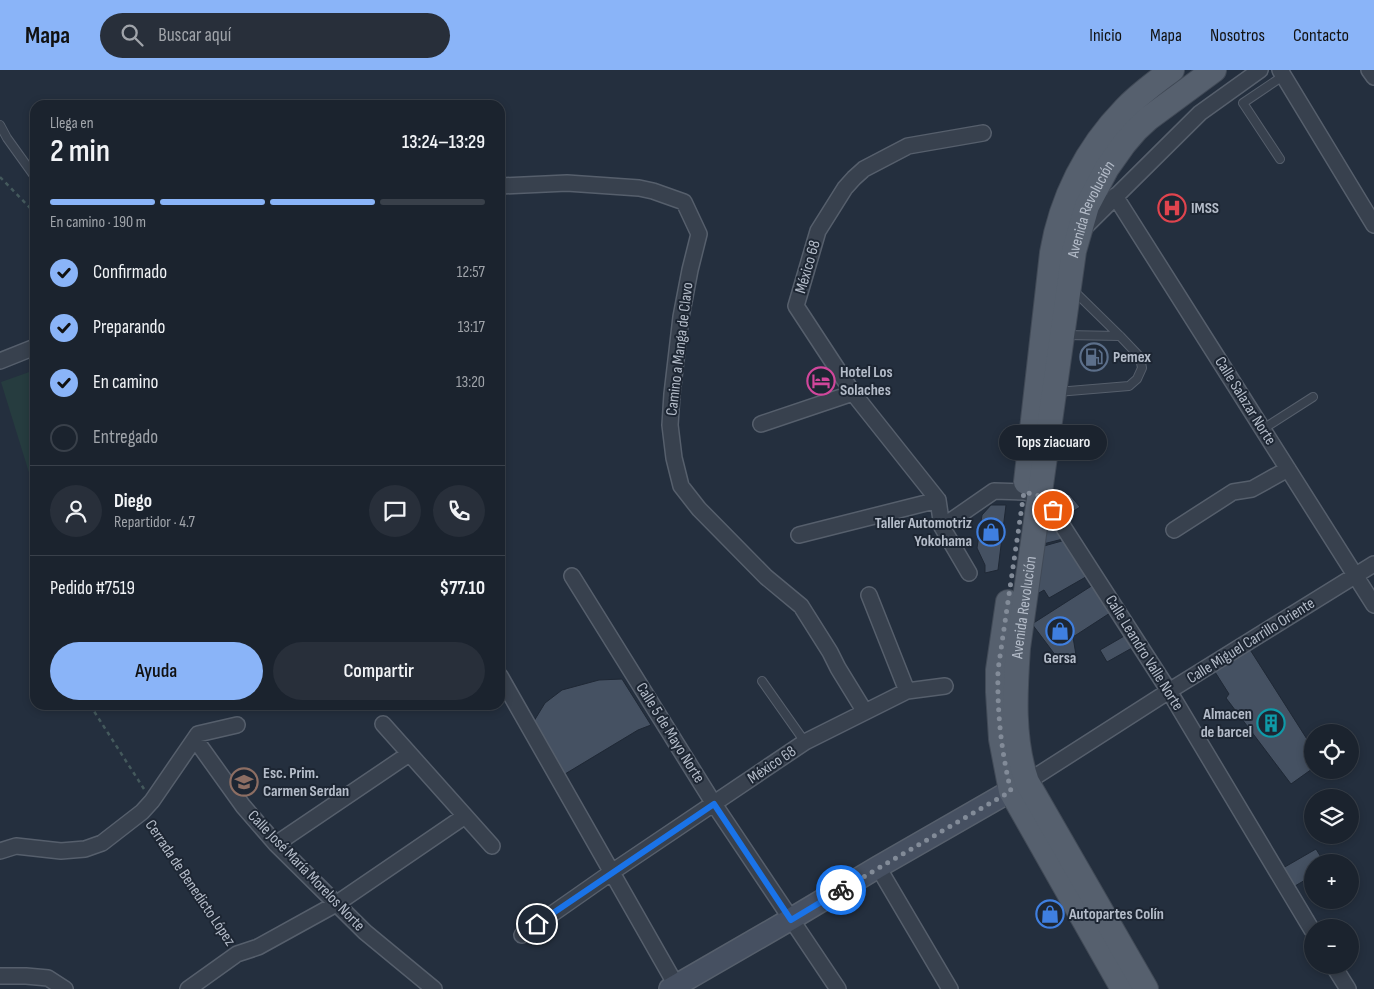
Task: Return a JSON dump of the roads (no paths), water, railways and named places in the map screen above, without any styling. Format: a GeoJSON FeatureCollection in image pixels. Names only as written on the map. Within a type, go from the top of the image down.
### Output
{"type":"FeatureCollection","features":[{"type":"Feature","properties":{"kind":"main road","name":"Avenida Revolución"},"geometry":{"type":"LineString","coordinates":[[1124,989],[1019,787],[1023,771],[1016,725],[1016,683],[1032,494],[1052,334],[1054,238],[1072,186],[1091,152],[1114,121],[1142,93],[1172,70]]}},
{"type":"Feature","properties":{"kind":"main road","name":"Avenida Revolución"},"geometry":{"type":"LineString","coordinates":[[1052,334],[1069,286],[1074,251],[1087,206],[1107,168],[1136,130],[1214,70]]}},
{"type":"Feature","properties":{"kind":"main road","name":"Avenida Revolución"},"geometry":{"type":"LineString","coordinates":[[1019,787],[1146,989]]}},
{"type":"Feature","properties":{"kind":"street"},"geometry":{"type":"LineString","coordinates":[[1079,234],[1200,113],[1260,70]]}},
{"type":"Feature","properties":{"kind":"street"},"geometry":{"type":"LineString","coordinates":[[1369,70],[1374,78]]}},
{"type":"Feature","properties":{"kind":"street"},"geometry":{"type":"LineString","coordinates":[[1281,73],[1373,221]]}},
{"type":"Feature","properties":{"kind":"street","name":"México 68"},"geometry":{"type":"LineString","coordinates":[[938,500],[852,393],[796,306],[818,231],[845,188],[864,169],[908,146],[983,133]]}},
{"type":"Feature","properties":{"kind":"street","name":"Camino a Manga de Clavo"},"geometry":{"type":"LineString","coordinates":[[505,186],[567,183],[639,188],[684,202],[698,234],[680,316],[672,394],[670,425],[674,458],[681,486],[699,510],[766,577],[801,606],[865,712]]}},
{"type":"Feature","properties":{"kind":"street","name":"Calle Salazar Norte"},"geometry":{"type":"LineString","coordinates":[[1115,196],[1374,605]]}},
{"type":"Feature","properties":{"kind":"street"},"geometry":{"type":"LineString","coordinates":[[0,361],[30,349]]}},
{"type":"Feature","properties":{"kind":"street"},"geometry":{"type":"LineString","coordinates":[[761,424],[852,393]]}},
{"type":"Feature","properties":{"kind":"street"},"geometry":{"type":"LineString","coordinates":[[1174,530],[1233,492],[1252,489],[1288,469]]}},
{"type":"Feature","properties":{"kind":"street"},"geometry":{"type":"LineString","coordinates":[[942,527],[994,491],[1032,494]]}},
{"type":"Feature","properties":{"kind":"street","name":"Calle Leandro Valle Norte"},"geometry":{"type":"LineString","coordinates":[[1032,494],[1053,510],[1169,691],[1305,919]]}},
{"type":"Feature","properties":{"kind":"street"},"geometry":{"type":"LineString","coordinates":[[799,535],[938,500],[942,527],[969,573]]}},
{"type":"Feature","properties":{"kind":"street","name":"Calle Miguel Carrillo Oriente"},"geometry":{"type":"LineString","coordinates":[[1019,787],[1169,691],[1374,564]]}},
{"type":"Feature","properties":{"kind":"street","name":"Calle 5 de Mayo Norte"},"geometry":{"type":"LineString","coordinates":[[572,576],[714,804],[838,989]]}},
{"type":"Feature","properties":{"kind":"street"},"geometry":{"type":"LineString","coordinates":[[869,595],[907,692]]}},
{"type":"Feature","properties":{"kind":"street"},"geometry":{"type":"LineString","coordinates":[[505,685],[612,872],[675,988],[878,867],[1019,787]]}},
{"type":"Feature","properties":{"kind":"street","name":"México 68"},"geometry":{"type":"LineString","coordinates":[[522,935],[805,742],[907,692],[945,686]]}},
{"type":"Feature","properties":{"kind":"street"},"geometry":{"type":"LineString","coordinates":[[383,724],[492,846]]}},
{"type":"Feature","properties":{"kind":"street"},"geometry":{"type":"LineString","coordinates":[[0,851],[16,846],[61,852],[85,849],[102,842],[147,806],[198,734],[237,725]]}},
{"type":"Feature","properties":{"kind":"street","name":"Calle José María Morelos Norte"},"geometry":{"type":"LineString","coordinates":[[195,739],[243,806],[276,844],[365,932],[434,989]]}},
{"type":"Feature","properties":{"kind":"street"},"geometry":{"type":"LineString","coordinates":[[276,844],[410,754]]}},
{"type":"Feature","properties":{"kind":"street","name":"Cerrada de Benedicto López"},"geometry":{"type":"LineString","coordinates":[[188,989],[237,954],[258,947],[336,904],[465,816]]}},
{"type":"Feature","properties":{"kind":"street"},"geometry":{"type":"LineString","coordinates":[[878,867],[950,989]]}},
{"type":"Feature","properties":{"kind":"street"},"geometry":{"type":"LineString","coordinates":[[1339,974],[1348,989]]}},
{"type":"Feature","properties":{"kind":"street"},"geometry":{"type":"LineString","coordinates":[[0,976],[48,978],[65,989]]}},
{"type":"Feature","properties":{"kind":"lane"},"geometry":{"type":"LineString","coordinates":[[1280,159],[1243,103],[1281,73]]}},
{"type":"Feature","properties":{"kind":"lane"},"geometry":{"type":"LineString","coordinates":[[0,125],[30,169]]}},
{"type":"Feature","properties":{"kind":"lane"},"geometry":{"type":"LineString","coordinates":[[1045,393],[1129,386],[1137,379],[1142,368],[1140,357],[1069,286]]}},
{"type":"Feature","properties":{"kind":"lane"},"geometry":{"type":"LineString","coordinates":[[1052,334],[1120,336]]}},
{"type":"Feature","properties":{"kind":"lane"},"geometry":{"type":"LineString","coordinates":[[1263,429],[1313,397]]}},
{"type":"Feature","properties":{"kind":"lane"},"geometry":{"type":"LineString","coordinates":[[762,680],[805,742]]}},
{"type":"Feature","properties":{"kind":"place","name":"IMSS"},"geometry":{"type":"Point","coordinates":[1172,208]}},
{"type":"Feature","properties":{"kind":"place","name":"Pemex"},"geometry":{"type":"Point","coordinates":[1094,357]}},
{"type":"Feature","properties":{"kind":"place","name":"Hotel Los Solaches"},"geometry":{"type":"Point","coordinates":[821,381]}},
{"type":"Feature","properties":{"kind":"place","name":"Tops ziacuaro"},"geometry":{"type":"Point","coordinates":[1053,510]}},
{"type":"Feature","properties":{"kind":"place","name":"Taller Automotriz Yokohama"},"geometry":{"type":"Point","coordinates":[991,532]}},
{"type":"Feature","properties":{"kind":"place","name":"Gersa"},"geometry":{"type":"Point","coordinates":[1060,631]}},
{"type":"Feature","properties":{"kind":"place","name":"Almacen de barcel"},"geometry":{"type":"Point","coordinates":[1271,723]}},
{"type":"Feature","properties":{"kind":"place","name":"Esc. Prim. Carmen Serdan"},"geometry":{"type":"Point","coordinates":[244,782]}},
{"type":"Feature","properties":{"kind":"place","name":"Autopartes Colín"},"geometry":{"type":"Point","coordinates":[1050,914]}}]}
